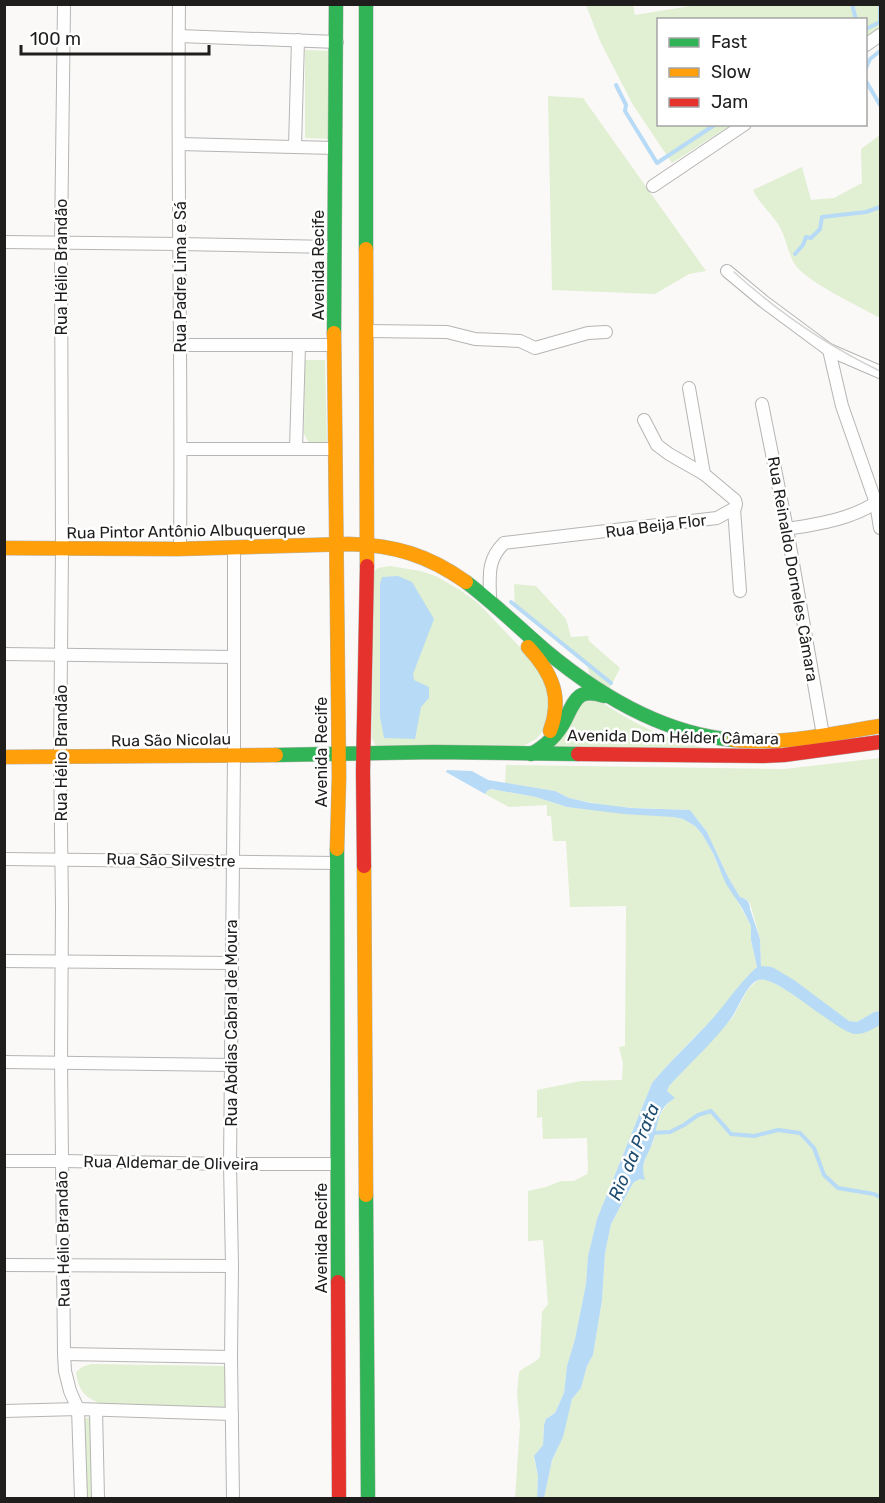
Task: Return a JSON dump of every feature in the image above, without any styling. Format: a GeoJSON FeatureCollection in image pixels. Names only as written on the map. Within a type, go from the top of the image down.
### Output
{"type":"FeatureCollection","features":[{"type":"Feature","properties":{"kind":"main road","name":"Avenida Recife"},"geometry":{"type":"LineString","coordinates":[[336,4],[334,345],[338,758],[339,1498]]}},
{"type":"Feature","properties":{"kind":"main road"},"geometry":{"type":"LineString","coordinates":[[366,4],[367,545],[363,758],[368,1498]]}},
{"type":"Feature","properties":{"kind":"main road","name":"Rua Pintor Antônio Albuquerque"},"geometry":{"type":"LineString","coordinates":[[4,548],[180,549],[367,545]]}},
{"type":"Feature","properties":{"kind":"main road","name":"Avenida Dom Hélder Câmara"},"geometry":{"type":"LineString","coordinates":[[367,545],[377,545],[410,553],[448,568],[466,580],[549,654],[616,701],[659,723],[704,736],[761,741],[823,735],[880,726]]}},
{"type":"Feature","properties":{"kind":"main road"},"geometry":{"type":"LineString","coordinates":[[490,601],[513,631],[538,657],[552,679],[556,711],[552,728],[530,752]]}},
{"type":"Feature","properties":{"kind":"main road","name":"Avenida Dom Hélder Câmara"},"geometry":{"type":"LineString","coordinates":[[338,758],[500,761],[526,757],[551,739],[577,698],[588,693],[597,693],[616,701]]}},
{"type":"Feature","properties":{"kind":"main road","name":"Avenida Dom Hélder Câmara"},"geometry":{"type":"LineString","coordinates":[[530,752],[652,756],[763,756],[880,742]]}},
{"type":"Feature","properties":{"kind":"main road","name":"Rua São Nicolau"},"geometry":{"type":"LineString","coordinates":[[4,757],[338,758]]}},
{"type":"Feature","properties":{"kind":"street","name":"Rua Hélio Brandão"},"geometry":{"type":"LineString","coordinates":[[64,4],[60,757],[64,1354],[70,1391],[78,1409],[81,1498]]}},
{"type":"Feature","properties":{"kind":"street","name":"Rua Padre Lima e Sá"},"geometry":{"type":"LineString","coordinates":[[179,4],[180,549]]}},
{"type":"Feature","properties":{"kind":"street"},"geometry":{"type":"LineString","coordinates":[[867,44],[880,35]]}},
{"type":"Feature","properties":{"kind":"street"},"geometry":{"type":"LineString","coordinates":[[178,36],[337,42]]}},
{"type":"Feature","properties":{"kind":"street"},"geometry":{"type":"LineString","coordinates":[[295,146],[298,40]]}},
{"type":"Feature","properties":{"kind":"street"},"geometry":{"type":"LineString","coordinates":[[653,186],[742,126]]}},
{"type":"Feature","properties":{"kind":"street"},"geometry":{"type":"LineString","coordinates":[[180,144],[336,148]]}},
{"type":"Feature","properties":{"kind":"street"},"geometry":{"type":"LineString","coordinates":[[4,242],[334,247]]}},
{"type":"Feature","properties":{"kind":"street"},"geometry":{"type":"LineString","coordinates":[[727,271],[829,350],[880,372]]}},
{"type":"Feature","properties":{"kind":"street"},"geometry":{"type":"LineString","coordinates":[[367,331],[447,332],[475,339],[520,342],[535,348],[588,333],[606,332]]}},
{"type":"Feature","properties":{"kind":"street"},"geometry":{"type":"LineString","coordinates":[[179,345],[334,345]]}},
{"type":"Feature","properties":{"kind":"street"},"geometry":{"type":"LineString","coordinates":[[296,449],[298,345]]}},
{"type":"Feature","properties":{"kind":"street"},"geometry":{"type":"LineString","coordinates":[[829,350],[842,406],[878,501],[880,528]]}},
{"type":"Feature","properties":{"kind":"street"},"geometry":{"type":"LineString","coordinates":[[689,388],[704,474]]}},
{"type":"Feature","properties":{"kind":"street","name":"Rua Reinaldo Dorneles Câmara"},"geometry":{"type":"LineString","coordinates":[[762,404],[787,529],[823,735]]}},
{"type":"Feature","properties":{"kind":"street"},"geometry":{"type":"LineString","coordinates":[[644,420],[657,445],[704,474],[735,500],[740,591]]}},
{"type":"Feature","properties":{"kind":"street"},"geometry":{"type":"LineString","coordinates":[[181,448],[335,449]]}},
{"type":"Feature","properties":{"kind":"street"},"geometry":{"type":"LineString","coordinates":[[787,529],[825,523],[856,513],[878,501]]}},
{"type":"Feature","properties":{"kind":"street","name":"Rua Beija Flor"},"geometry":{"type":"LineString","coordinates":[[490,601],[491,562],[504,543],[717,518],[734,509]]}},
{"type":"Feature","properties":{"kind":"street","name":"Rua Abdias Cabral de Moura"},"geometry":{"type":"LineString","coordinates":[[233,1498],[230,1164],[234,548]]}},
{"type":"Feature","properties":{"kind":"street"},"geometry":{"type":"LineString","coordinates":[[4,654],[234,657]]}},
{"type":"Feature","properties":{"kind":"street","name":"Rua São Silvestre"},"geometry":{"type":"LineString","coordinates":[[4,859],[337,863]]}},
{"type":"Feature","properties":{"kind":"street"},"geometry":{"type":"LineString","coordinates":[[4,961],[231,963]]}},
{"type":"Feature","properties":{"kind":"street"},"geometry":{"type":"LineString","coordinates":[[4,1062],[231,1065]]}},
{"type":"Feature","properties":{"kind":"street","name":"Rua Aldemar de Oliveira"},"geometry":{"type":"LineString","coordinates":[[4,1161],[338,1164]]}},
{"type":"Feature","properties":{"kind":"street"},"geometry":{"type":"LineString","coordinates":[[4,1264],[232,1266]]}},
{"type":"Feature","properties":{"kind":"street"},"geometry":{"type":"LineString","coordinates":[[64,1354],[231,1357]]}},
{"type":"Feature","properties":{"kind":"street"},"geometry":{"type":"LineString","coordinates":[[4,1411],[78,1409],[232,1414]]}},
{"type":"Feature","properties":{"kind":"street"},"geometry":{"type":"LineString","coordinates":[[96,1410],[98,1498]]}},
{"type":"Feature","properties":{"kind":"green space"},"geometry":{"type":"Polygon","coordinates":[[[586,5],[633,5],[635,15],[697,5],[880,5],[880,28],[867,36],[867,18],[657,18],[657,126],[729,126],[672,163],[633,105],[600,41],[586,5]]]}},
{"type":"Feature","properties":{"kind":"green space"},"geometry":{"type":"Polygon","coordinates":[[[305,50],[331,51],[331,139],[305,138],[305,50]]]}},
{"type":"Feature","properties":{"kind":"green space"},"geometry":{"type":"Polygon","coordinates":[[[548,96],[583,98],[706,271],[689,274],[655,294],[552,290],[548,96]]]}},
{"type":"Feature","properties":{"kind":"green space"},"geometry":{"type":"Polygon","coordinates":[[[880,135],[880,318],[847,301],[800,270],[794,263],[778,224],[753,190],[802,167],[811,200],[834,198],[862,183],[861,149],[880,135]]]}},
{"type":"Feature","properties":{"kind":"green space"},"geometry":{"type":"Polygon","coordinates":[[[305,360],[325,360],[327,443],[310,445],[304,434],[305,360]]]}},
{"type":"Feature","properties":{"kind":"green space"},"geometry":{"type":"Polygon","coordinates":[[[390,566],[436,576],[460,590],[478,603],[536,664],[552,694],[545,729],[536,739],[512,748],[376,746],[372,738],[374,571],[390,566]]]}},
{"type":"Feature","properties":{"kind":"green space"},"geometry":{"type":"Polygon","coordinates":[[[514,584],[536,586],[566,619],[571,637],[588,636],[589,641],[620,668],[609,690],[591,678],[587,666],[515,607],[514,584]]]}},
{"type":"Feature","properties":{"kind":"green space"},"geometry":{"type":"Polygon","coordinates":[[[594,697],[625,717],[659,734],[726,753],[546,750],[579,702],[594,697]]]}},
{"type":"Feature","properties":{"kind":"green space"},"geometry":{"type":"Polygon","coordinates":[[[880,758],[880,1011],[857,1022],[849,1021],[761,967],[760,939],[750,903],[740,897],[707,832],[690,810],[612,807],[569,798],[555,791],[505,783],[506,765],[784,769],[880,758]]]}},
{"type":"Feature","properties":{"kind":"green space"},"geometry":{"type":"Polygon","coordinates":[[[490,789],[536,797],[567,807],[673,817],[683,819],[695,826],[713,853],[751,926],[751,940],[757,968],[652,1083],[597,1219],[588,1256],[586,1284],[575,1339],[567,1366],[564,1393],[555,1413],[546,1419],[543,1445],[534,1459],[538,1476],[537,1498],[515,1498],[520,1425],[517,1394],[519,1372],[540,1357],[542,1312],[548,1304],[543,1240],[528,1241],[528,1191],[561,1181],[574,1181],[587,1174],[588,1170],[587,1138],[543,1139],[542,1117],[537,1118],[537,1090],[581,1081],[622,1080],[623,1063],[619,1047],[625,1046],[626,906],[570,907],[566,841],[553,841],[551,816],[547,816],[547,805],[509,807],[485,794],[490,789]]]}},
{"type":"Feature","properties":{"kind":"green space"},"geometry":{"type":"Polygon","coordinates":[[[766,979],[866,1032],[880,1025],[880,1498],[544,1498],[552,1460],[572,1399],[581,1388],[587,1366],[593,1355],[602,1300],[605,1253],[611,1224],[634,1182],[640,1179],[647,1153],[653,1143],[657,1122],[670,1100],[666,1091],[733,1017],[748,989],[758,980],[766,979]]]}},
{"type":"Feature","properties":{"kind":"green space"},"geometry":{"type":"Polygon","coordinates":[[[91,1364],[223,1366],[229,1370],[229,1405],[225,1407],[102,1404],[83,1392],[77,1378],[76,1372],[91,1364]]]}},
{"type":"Feature","properties":{"kind":"green space"},"geometry":{"type":"Polygon","coordinates":[[[84,1418],[92,1418],[94,1495],[91,1498],[85,1494],[84,1418]]]}},
{"type":"Feature","properties":{"kind":"water"},"geometry":{"type":"Polygon","coordinates":[[[398,576],[412,582],[434,619],[413,674],[414,680],[429,687],[429,698],[421,707],[415,739],[384,738],[380,717],[380,584],[382,577],[398,576]]]}},
{"type":"Feature","properties":{"kind":"water","name":"Rio da Prata"},"geometry":{"type":"Polygon","coordinates":[[[447,770],[472,771],[488,780],[555,791],[569,798],[591,803],[631,808],[690,810],[707,832],[740,897],[749,904],[760,939],[761,966],[772,967],[794,980],[849,1021],[857,1022],[880,1011],[880,1025],[864,1033],[854,1034],[777,985],[766,980],[758,980],[746,991],[732,1017],[718,1035],[669,1086],[667,1091],[675,1098],[664,1107],[661,1113],[643,1165],[645,1180],[640,1179],[634,1182],[611,1224],[605,1253],[602,1300],[593,1355],[587,1366],[581,1388],[572,1399],[563,1437],[552,1460],[544,1498],[537,1498],[538,1476],[534,1456],[543,1445],[546,1419],[555,1413],[564,1393],[567,1366],[575,1339],[586,1284],[588,1256],[597,1219],[652,1083],[757,967],[751,940],[751,926],[726,884],[713,853],[695,826],[683,819],[673,817],[567,807],[536,797],[491,789],[485,794],[446,772],[447,770]]]}},
{"type":"Feature","properties":{"kind":"waterway"},"geometry":{"type":"LineString","coordinates":[[852,4],[856,18]]}},
{"type":"Feature","properties":{"kind":"waterway"},"geometry":{"type":"LineString","coordinates":[[867,28],[880,22],[880,4]]}},
{"type":"Feature","properties":{"kind":"waterway"},"geometry":{"type":"LineString","coordinates":[[867,66],[870,59],[880,51]]}},
{"type":"Feature","properties":{"kind":"waterway"},"geometry":{"type":"LineString","coordinates":[[867,83],[880,105]]}},
{"type":"Feature","properties":{"kind":"waterway"},"geometry":{"type":"LineString","coordinates":[[616,85],[626,105],[625,111],[657,163],[713,126]]}},
{"type":"Feature","properties":{"kind":"waterway"},"geometry":{"type":"LineString","coordinates":[[795,254],[803,245],[806,237],[811,238],[820,229],[822,217],[866,212],[880,207]]}},
{"type":"Feature","properties":{"kind":"waterway"},"geometry":{"type":"LineString","coordinates":[[511,602],[611,683]]}},
{"type":"Feature","properties":{"kind":"waterway"},"geometry":{"type":"LineString","coordinates":[[650,1133],[670,1132],[698,1115],[711,1111],[731,1134],[754,1136],[778,1130],[800,1133],[814,1148],[824,1175],[838,1188],[880,1197]]}},
{"type":"Feature","properties":{"kind":"tram line"},"geometry":{"type":"LineString","coordinates":[[734,272],[804,327],[880,371]]}},
{"type":"Feature","properties":{"kind":"traffic: fast"},"geometry":{"type":"LineString","coordinates":[[334,333],[336,4]]}},
{"type":"Feature","properties":{"kind":"traffic: fast"},"geometry":{"type":"LineString","coordinates":[[366,4],[366,249]]}},
{"type":"Feature","properties":{"kind":"traffic: fast"},"geometry":{"type":"LineString","coordinates":[[466,582],[546,651],[610,697],[634,710],[682,730],[734,740]]}},
{"type":"Feature","properties":{"kind":"traffic: fast"},"geometry":{"type":"LineString","coordinates":[[531,754],[555,735],[578,697],[588,693],[604,696]]}},
{"type":"Feature","properties":{"kind":"traffic: fast"},"geometry":{"type":"LineString","coordinates":[[276,755],[434,752],[578,754]]}},
{"type":"Feature","properties":{"kind":"traffic: fast"},"geometry":{"type":"LineString","coordinates":[[337,849],[338,1282]]}},
{"type":"Feature","properties":{"kind":"traffic: fast"},"geometry":{"type":"LineString","coordinates":[[366,1195],[368,1498]]}},
{"type":"Feature","properties":{"kind":"traffic: slow"},"geometry":{"type":"LineString","coordinates":[[366,249],[367,566]]}},
{"type":"Feature","properties":{"kind":"traffic: slow"},"geometry":{"type":"LineString","coordinates":[[334,333],[339,777],[337,849]]}},
{"type":"Feature","properties":{"kind":"traffic: slow"},"geometry":{"type":"LineString","coordinates":[[4,548],[177,549],[365,545],[396,549],[424,558],[466,582]]}},
{"type":"Feature","properties":{"kind":"traffic: slow"},"geometry":{"type":"LineString","coordinates":[[528,647],[543,666],[553,686],[555,707],[550,731]]}},
{"type":"Feature","properties":{"kind":"traffic: slow"},"geometry":{"type":"LineString","coordinates":[[734,740],[789,740],[880,726]]}},
{"type":"Feature","properties":{"kind":"traffic: slow"},"geometry":{"type":"LineString","coordinates":[[4,757],[276,755]]}},
{"type":"Feature","properties":{"kind":"traffic: slow"},"geometry":{"type":"LineString","coordinates":[[364,866],[366,1195]]}},
{"type":"Feature","properties":{"kind":"traffic: jam"},"geometry":{"type":"LineString","coordinates":[[364,866],[363,771],[367,566]]}},
{"type":"Feature","properties":{"kind":"traffic: jam"},"geometry":{"type":"LineString","coordinates":[[578,754],[763,756],[880,742]]}},
{"type":"Feature","properties":{"kind":"traffic: jam"},"geometry":{"type":"LineString","coordinates":[[338,1282],[339,1498]]}}]}
